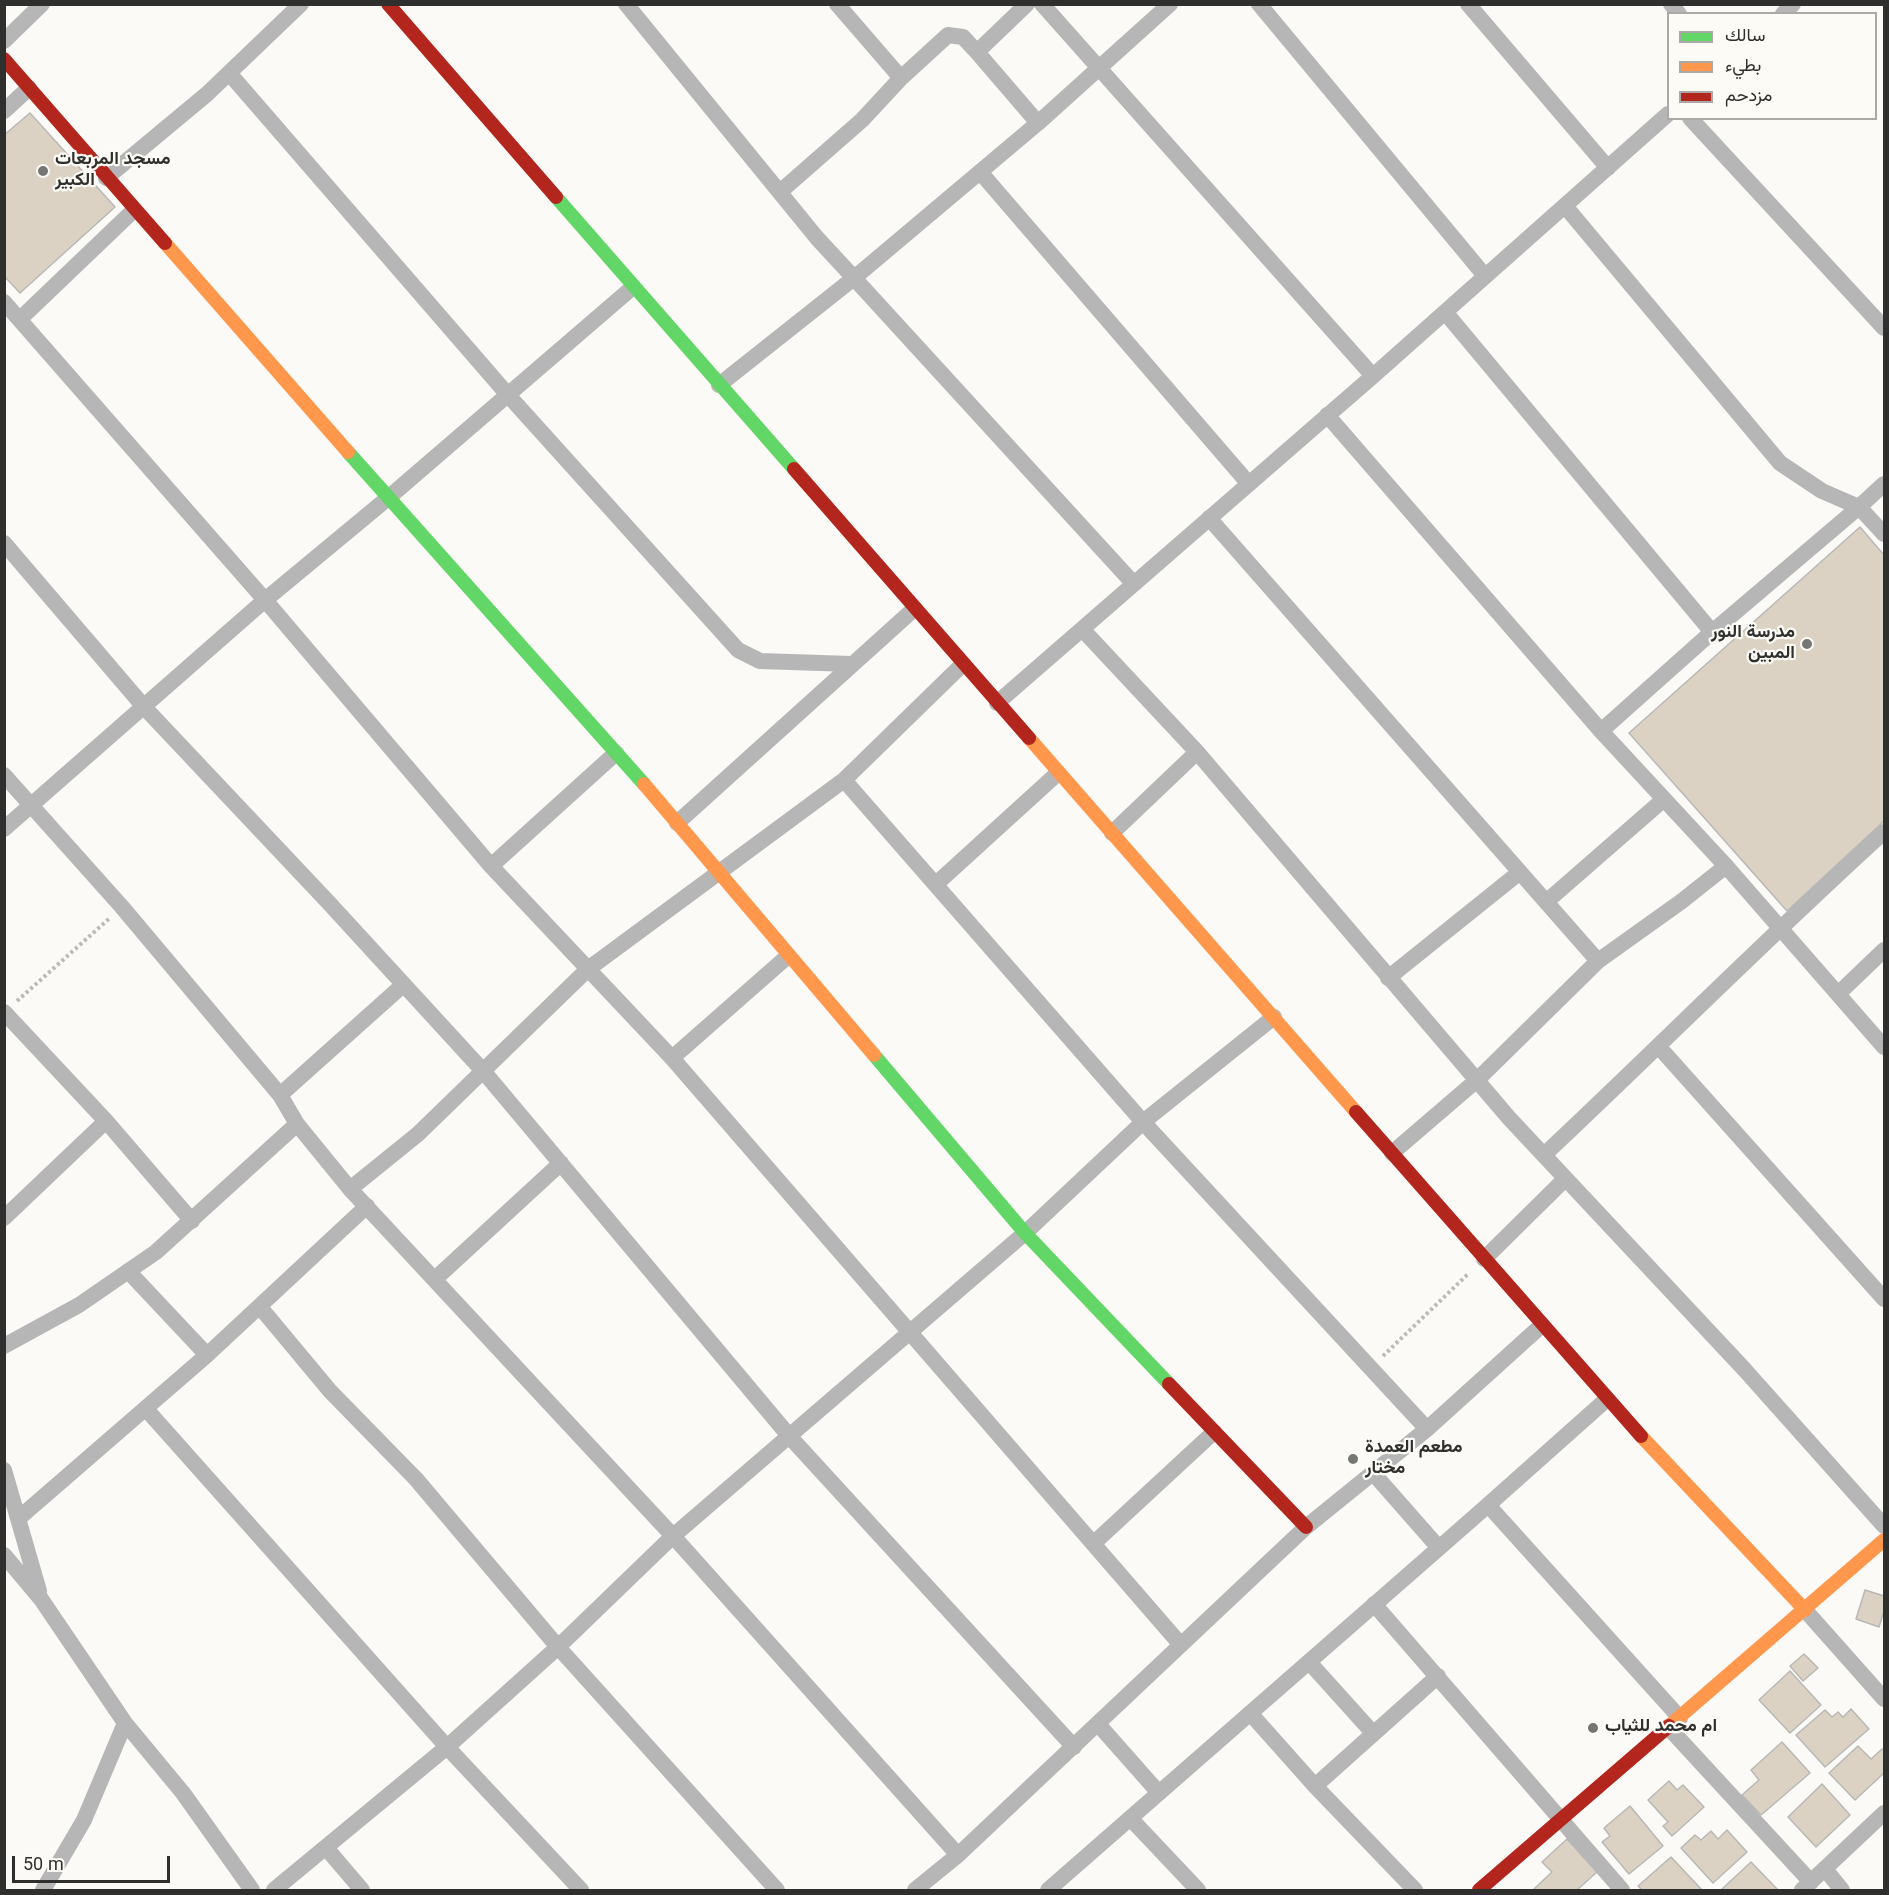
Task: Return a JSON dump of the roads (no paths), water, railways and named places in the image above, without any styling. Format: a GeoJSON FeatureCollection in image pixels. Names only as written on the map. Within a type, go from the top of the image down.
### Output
{"type":"FeatureCollection","features":[{"type":"Feature","properties":{"kind":"street"},"geometry":{"type":"LineString","coordinates":[[4,41],[42,4]]}},
{"type":"Feature","properties":{"kind":"street"},"geometry":{"type":"LineString","coordinates":[[106,178],[229,73],[301,4]]}},
{"type":"Feature","properties":{"kind":"street"},"geometry":{"type":"LineString","coordinates":[[388,4],[914,609],[1607,1399],[1805,1610],[1884,1699]]}},
{"type":"Feature","properties":{"kind":"street"},"geometry":{"type":"LineString","coordinates":[[626,4],[817,238],[1134,584]]}},
{"type":"Feature","properties":{"kind":"street"},"geometry":{"type":"LineString","coordinates":[[837,4],[901,78]]}},
{"type":"Feature","properties":{"kind":"street"},"geometry":{"type":"LineString","coordinates":[[977,52],[1028,4]]}},
{"type":"Feature","properties":{"kind":"street"},"geometry":{"type":"LineString","coordinates":[[1042,4],[1373,376]]}},
{"type":"Feature","properties":{"kind":"street"},"geometry":{"type":"LineString","coordinates":[[719,385],[981,173],[1170,4]]}},
{"type":"Feature","properties":{"kind":"street"},"geometry":{"type":"LineString","coordinates":[[1259,4],[1485,276]]}},
{"type":"Feature","properties":{"kind":"street"},"geometry":{"type":"LineString","coordinates":[[1468,4],[1608,168]]}},
{"type":"Feature","properties":{"kind":"street"},"geometry":{"type":"LineString","coordinates":[[780,191],[862,120],[901,78],[948,34],[963,37],[1038,123]]}},
{"type":"Feature","properties":{"kind":"street"},"geometry":{"type":"LineString","coordinates":[[4,59],[388,498],[678,823],[788,956],[1025,1233],[1306,1527]]}},
{"type":"Feature","properties":{"kind":"street"},"geometry":{"type":"LineString","coordinates":[[229,73],[508,395],[738,650],[760,661],[851,664]]}},
{"type":"Feature","properties":{"kind":"street"},"geometry":{"type":"LineString","coordinates":[[4,111],[29,88]]}},
{"type":"Feature","properties":{"kind":"street"},"geometry":{"type":"LineString","coordinates":[[997,703],[1373,376],[1667,115]]}},
{"type":"Feature","properties":{"kind":"street"},"geometry":{"type":"LineString","coordinates":[[1691,120],[1884,328]]}},
{"type":"Feature","properties":{"kind":"street"},"geometry":{"type":"LineString","coordinates":[[981,173],[1249,484]]}},
{"type":"Feature","properties":{"kind":"street"},"geometry":{"type":"LineString","coordinates":[[1565,206],[1780,463],[1800,478],[1859,507],[1884,534]]}},
{"type":"Feature","properties":{"kind":"street"},"geometry":{"type":"LineString","coordinates":[[20,319],[134,210]]}},
{"type":"Feature","properties":{"kind":"street"},"geometry":{"type":"LineString","coordinates":[[4,829],[145,708],[265,600],[388,498],[633,287]]}},
{"type":"Feature","properties":{"kind":"street"},"geometry":{"type":"LineString","coordinates":[[4,302],[265,600],[491,866],[672,1058],[1181,1645]]}},
{"type":"Feature","properties":{"kind":"street"},"geometry":{"type":"LineString","coordinates":[[1445,312],[1712,632]]}},
{"type":"Feature","properties":{"kind":"street"},"geometry":{"type":"LineString","coordinates":[[1327,415],[1601,731],[1726,866],[1884,1047]]}},
{"type":"Feature","properties":{"kind":"street"},"geometry":{"type":"LineString","coordinates":[[1601,731],[1884,484]]}},
{"type":"Feature","properties":{"kind":"street"},"geometry":{"type":"LineString","coordinates":[[1209,518],[1598,961]]}},
{"type":"Feature","properties":{"kind":"street"},"geometry":{"type":"LineString","coordinates":[[4,543],[145,708],[484,1072],[790,1437],[1074,1747]]}},
{"type":"Feature","properties":{"kind":"street"},"geometry":{"type":"LineString","coordinates":[[678,823],[914,609]]}},
{"type":"Feature","properties":{"kind":"street"},"geometry":{"type":"LineString","coordinates":[[1083,630],[1197,752],[1388,978],[1565,1179],[1744,1369],[1884,1526]]}},
{"type":"Feature","properties":{"kind":"street"},"geometry":{"type":"LineString","coordinates":[[350,1189],[418,1134],[588,969],[844,780],[963,664]]}},
{"type":"Feature","properties":{"kind":"street"},"geometry":{"type":"LineString","coordinates":[[1112,833],[1197,752]]}},
{"type":"Feature","properties":{"kind":"street"},"geometry":{"type":"LineString","coordinates":[[491,866],[616,753]]}},
{"type":"Feature","properties":{"kind":"street"},"geometry":{"type":"LineString","coordinates":[[936,884],[1058,773]]}},
{"type":"Feature","properties":{"kind":"street"},"geometry":{"type":"LineString","coordinates":[[4,775],[122,907],[280,1095],[297,1124],[350,1189],[673,1536],[958,1855]]}},
{"type":"Feature","properties":{"kind":"street"},"geometry":{"type":"LineString","coordinates":[[844,780],[1143,1122],[1427,1429]]}},
{"type":"Feature","properties":{"kind":"street"},"geometry":{"type":"LineString","coordinates":[[1546,902],[1663,800]]}},
{"type":"Feature","properties":{"kind":"street"},"geometry":{"type":"LineString","coordinates":[[1544,1155],[1659,1047],[1779,927],[1884,832]]}},
{"type":"Feature","properties":{"kind":"street"},"geometry":{"type":"LineString","coordinates":[[1392,1153],[1477,1080],[1598,961],[1682,901],[1726,866]]}},
{"type":"Feature","properties":{"kind":"street"},"geometry":{"type":"LineString","coordinates":[[1388,978],[1520,872]]}},
{"type":"Feature","properties":{"kind":"street"},"geometry":{"type":"LineString","coordinates":[[1838,994],[1884,950]]}},
{"type":"Feature","properties":{"kind":"street"},"geometry":{"type":"LineString","coordinates":[[672,1058],[788,956]]}},
{"type":"Feature","properties":{"kind":"street"},"geometry":{"type":"LineString","coordinates":[[280,1095],[403,985]]}},
{"type":"Feature","properties":{"kind":"street"},"geometry":{"type":"LineString","coordinates":[[5,1012],[106,1121],[192,1221]]}},
{"type":"Feature","properties":{"kind":"street"},"geometry":{"type":"LineString","coordinates":[[274,1890],[327,1850],[447,1747],[558,1647],[673,1536],[790,1437],[908,1331],[1025,1233],[1143,1122],[1274,1017]]}},
{"type":"Feature","properties":{"kind":"street"},"geometry":{"type":"LineString","coordinates":[[1659,1047],[1884,1299]]}},
{"type":"Feature","properties":{"kind":"street"},"geometry":{"type":"LineString","coordinates":[[4,1218],[106,1121]]}},
{"type":"Feature","properties":{"kind":"street"},"geometry":{"type":"LineString","coordinates":[[4,1346],[79,1305],[128,1271],[192,1221],[297,1124]]}},
{"type":"Feature","properties":{"kind":"street"},"geometry":{"type":"LineString","coordinates":[[435,1279],[561,1163]]}},
{"type":"Feature","properties":{"kind":"street"},"geometry":{"type":"LineString","coordinates":[[1484,1259],[1565,1179]]}},
{"type":"Feature","properties":{"kind":"street"},"geometry":{"type":"LineString","coordinates":[[19,1518],[207,1355],[367,1206]]}},
{"type":"Feature","properties":{"kind":"street"},"geometry":{"type":"LineString","coordinates":[[128,1271],[207,1355]]}},
{"type":"Feature","properties":{"kind":"street"},"geometry":{"type":"LineString","coordinates":[[260,1307],[330,1391],[416,1479],[558,1647],[777,1890]]}},
{"type":"Feature","properties":{"kind":"street"},"geometry":{"type":"LineString","coordinates":[[915,1890],[958,1855],[1306,1527],[1427,1429],[1542,1325]]}},
{"type":"Feature","properties":{"kind":"street"},"geometry":{"type":"LineString","coordinates":[[1048,1890],[1607,1399]]}},
{"type":"Feature","properties":{"kind":"street"},"geometry":{"type":"LineString","coordinates":[[146,1409],[447,1747],[581,1890]]}},
{"type":"Feature","properties":{"kind":"street"},"geometry":{"type":"LineString","coordinates":[[1094,1543],[1214,1432]]}},
{"type":"Feature","properties":{"kind":"street"},"geometry":{"type":"LineString","coordinates":[[4,1470],[41,1599]]}},
{"type":"Feature","properties":{"kind":"street"},"geometry":{"type":"LineString","coordinates":[[1374,1474],[1439,1548]]}},
{"type":"Feature","properties":{"kind":"street"},"geometry":{"type":"LineString","coordinates":[[1488,1505],[1674,1723],[1806,1886],[1884,1813]]}},
{"type":"Feature","properties":{"kind":"street"},"geometry":{"type":"LineString","coordinates":[[1479,1890],[1884,1540]]}},
{"type":"Feature","properties":{"kind":"street"},"geometry":{"type":"LineString","coordinates":[[4,1555],[26,1578],[125,1723],[183,1794],[252,1890]]}},
{"type":"Feature","properties":{"kind":"street"},"geometry":{"type":"LineString","coordinates":[[4,1570],[26,1578]]}},
{"type":"Feature","properties":{"kind":"street"},"geometry":{"type":"LineString","coordinates":[[1374,1604],[1622,1890]]}},
{"type":"Feature","properties":{"kind":"street"},"geometry":{"type":"LineString","coordinates":[[1309,1662],[1373,1733]]}},
{"type":"Feature","properties":{"kind":"street"},"geometry":{"type":"LineString","coordinates":[[1316,1786],[1438,1676]]}},
{"type":"Feature","properties":{"kind":"street"},"geometry":{"type":"LineString","coordinates":[[1250,1713],[1415,1890]]}},
{"type":"Feature","properties":{"kind":"street"},"geometry":{"type":"LineString","coordinates":[[43,1890],[84,1820],[125,1723]]}},
{"type":"Feature","properties":{"kind":"street"},"geometry":{"type":"LineString","coordinates":[[1098,1724],[1160,1793]]}},
{"type":"Feature","properties":{"kind":"street"},"geometry":{"type":"LineString","coordinates":[[1130,1818],[1198,1890]]}},
{"type":"Feature","properties":{"kind":"street"},"geometry":{"type":"LineString","coordinates":[[327,1850],[362,1890]]}},
{"type":"Feature","properties":{"kind":"street"},"geometry":{"type":"LineString","coordinates":[[1825,1869],[1842,1890]]}},
{"type":"Feature","properties":{"kind":"place","name":"مسجد المربعات الكبير"},"geometry":{"type":"Point","coordinates":[43,171]}},
{"type":"Feature","properties":{"kind":"place","name":"مدرسة النور المبين"},"geometry":{"type":"Point","coordinates":[1807,644]}},
{"type":"Feature","properties":{"kind":"place","name":"مطعم العمدة مختار"},"geometry":{"type":"Point","coordinates":[1353,1459]}},
{"type":"Feature","properties":{"kind":"place","name":"ام محمد للثياب"},"geometry":{"type":"Point","coordinates":[1593,1728]}}]}
